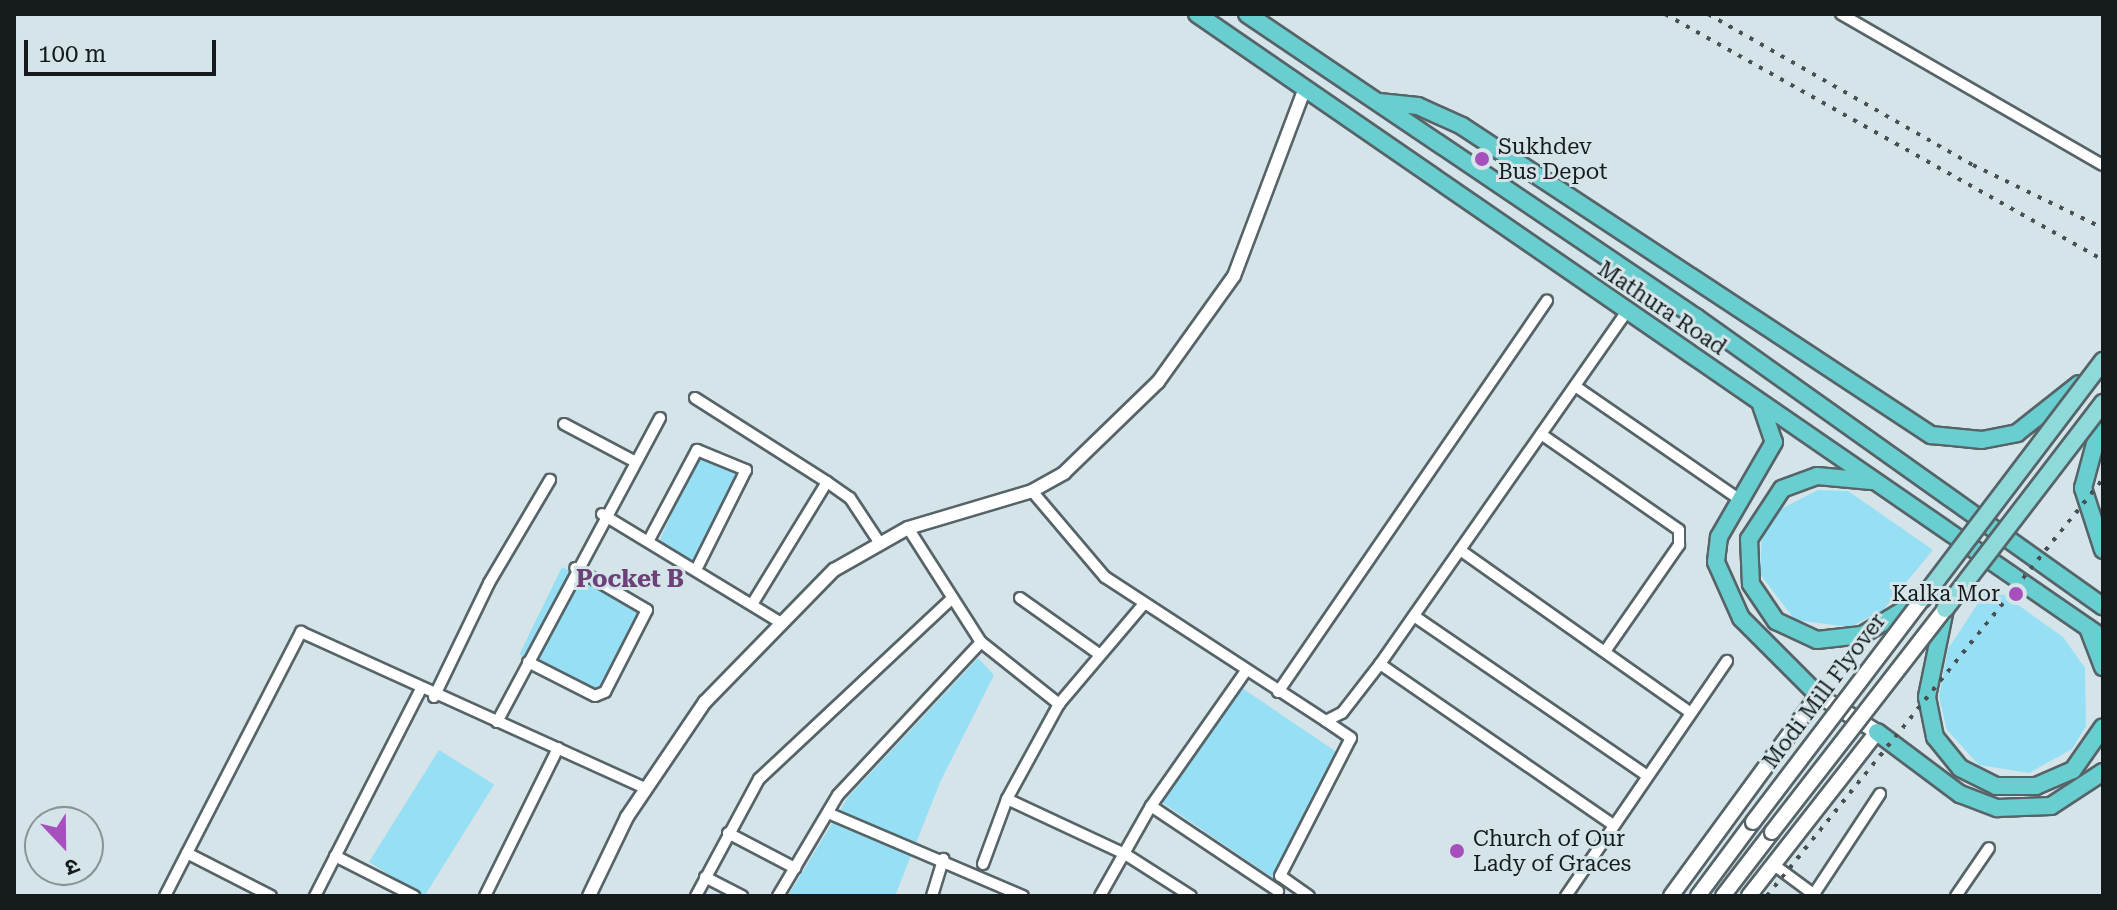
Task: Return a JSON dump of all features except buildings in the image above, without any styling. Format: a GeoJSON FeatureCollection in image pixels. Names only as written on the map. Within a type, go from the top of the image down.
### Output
{"type":"FeatureCollection","features":[{"type":"Feature","properties":{"kind":"highway","name":"Mathura Road"},"geometry":{"type":"LineString","coordinates":[[1197,14],[2103,638]]}},
{"type":"Feature","properties":{"kind":"highway","name":"Mathura Road"},"geometry":{"type":"LineString","coordinates":[[1247,14],[1697,318],[2103,606]]}},
{"type":"Feature","properties":{"kind":"highway"},"geometry":{"type":"LineString","coordinates":[[1373,101],[1418,106],[1462,126],[1931,435],[1982,440],[2017,433],[2103,360]]}},
{"type":"Feature","properties":{"kind":"highway"},"geometry":{"type":"LineString","coordinates":[[1757,400],[1774,442],[1719,537],[1723,588],[1741,618],[1818,695]]}},
{"type":"Feature","properties":{"kind":"highway"},"geometry":{"type":"LineString","coordinates":[[2103,414],[2083,488],[2103,550]]}},
{"type":"Feature","properties":{"kind":"highway"},"geometry":{"type":"LineString","coordinates":[[1876,482],[1817,476],[1782,489],[1754,524],[1747,569],[1765,610],[1802,637],[1833,641],[1862,635],[1923,598]]}},
{"type":"Feature","properties":{"kind":"highway"},"geometry":{"type":"LineString","coordinates":[[1945,609],[1927,697],[1935,737],[1960,768],[1996,786],[2036,786],[2073,770],[2103,727]]}},
{"type":"Feature","properties":{"kind":"highway"},"geometry":{"type":"LineString","coordinates":[[2087,627],[2102,664]]}},
{"type":"Feature","properties":{"kind":"highway"},"geometry":{"type":"LineString","coordinates":[[1877,732],[1960,794],[1997,808],[2051,806],[2103,772]]}},
{"type":"Feature","properties":{"kind":"main road","name":"Modi Mill Flyover"},"geometry":{"type":"LineString","coordinates":[[1698,896],[1840,699],[1923,598],[2103,360]]}},
{"type":"Feature","properties":{"kind":"main road","name":"Modi Mill Flyover"},"geometry":{"type":"LineString","coordinates":[[1723,896],[2103,403]]}},
{"type":"Feature","properties":{"kind":"main road"},"geometry":{"type":"LineString","coordinates":[[1671,896],[1818,695],[1877,732],[1749,896]]}},
{"type":"Feature","properties":{"kind":"street"},"geometry":{"type":"LineString","coordinates":[[1841,14],[2103,165]]}},
{"type":"Feature","properties":{"kind":"street"},"geometry":{"type":"LineString","coordinates":[[589,896],[645,788],[705,702],[778,621],[834,570],[879,542],[908,528],[1032,491],[1088,457],[1202,330],[1261,218],[1305,88]]}},
{"type":"Feature","properties":{"kind":"street"},"geometry":{"type":"LineString","coordinates":[[1278,692],[1547,300]]}},
{"type":"Feature","properties":{"kind":"street"},"geometry":{"type":"LineString","coordinates":[[1326,721],[1342,713],[1380,664],[1627,311]]}},
{"type":"Feature","properties":{"kind":"street"},"geometry":{"type":"LineString","coordinates":[[1575,386],[1739,499]]}},
{"type":"Feature","properties":{"kind":"street"},"geometry":{"type":"LineString","coordinates":[[695,398],[850,498],[879,542]]}},
{"type":"Feature","properties":{"kind":"street"},"geometry":{"type":"LineString","coordinates":[[497,722],[602,514],[660,418]]}},
{"type":"Feature","properties":{"kind":"street"},"geometry":{"type":"LineString","coordinates":[[564,424],[634,461]]}},
{"type":"Feature","properties":{"kind":"street"},"geometry":{"type":"LineString","coordinates":[[1541,434],[1679,530],[1679,545],[1606,650]]}},
{"type":"Feature","properties":{"kind":"street"},"geometry":{"type":"LineString","coordinates":[[650,538],[697,450],[746,470],[698,566]]}},
{"type":"Feature","properties":{"kind":"street"},"geometry":{"type":"LineString","coordinates":[[434,697],[489,583],[550,480]]}},
{"type":"Feature","properties":{"kind":"street"},"geometry":{"type":"LineString","coordinates":[[754,601],[827,482]]}},
{"type":"Feature","properties":{"kind":"street"},"geometry":{"type":"LineString","coordinates":[[1032,491],[1073,548],[1143,605],[1351,738],[1280,876],[1309,896]]}},
{"type":"Feature","properties":{"kind":"street"},"geometry":{"type":"LineString","coordinates":[[602,514],[698,566],[754,601],[778,621]]}},
{"type":"Feature","properties":{"kind":"street"},"geometry":{"type":"LineString","coordinates":[[908,528],[949,601],[981,642],[1059,704]]}},
{"type":"Feature","properties":{"kind":"street"},"geometry":{"type":"LineString","coordinates":[[1460,550],[1690,712]]}},
{"type":"Feature","properties":{"kind":"street"},"geometry":{"type":"LineString","coordinates":[[528,662],[595,696],[605,692],[647,610],[575,568]]}},
{"type":"Feature","properties":{"kind":"street"},"geometry":{"type":"LineString","coordinates":[[1020,598],[1099,654]]}},
{"type":"Feature","properties":{"kind":"street"},"geometry":{"type":"LineString","coordinates":[[696,896],[728,833],[787,748],[949,601]]}},
{"type":"Feature","properties":{"kind":"street"},"geometry":{"type":"LineString","coordinates":[[983,864],[1007,799],[1059,704],[1143,605]]}},
{"type":"Feature","properties":{"kind":"street"},"geometry":{"type":"LineString","coordinates":[[1414,616],[1646,775]]}},
{"type":"Feature","properties":{"kind":"street"},"geometry":{"type":"LineString","coordinates":[[165,896],[299,632],[420,691],[645,788]]}},
{"type":"Feature","properties":{"kind":"street"},"geometry":{"type":"LineString","coordinates":[[778,896],[828,813],[981,642]]}},
{"type":"Feature","properties":{"kind":"street"},"geometry":{"type":"LineString","coordinates":[[1566,896],[1612,824],[1727,661]]}},
{"type":"Feature","properties":{"kind":"street"},"geometry":{"type":"LineString","coordinates":[[1380,664],[1612,824]]}},
{"type":"Feature","properties":{"kind":"street"},"geometry":{"type":"LineString","coordinates":[[1100,896],[1151,806],[1246,671]]}},
{"type":"Feature","properties":{"kind":"street"},"geometry":{"type":"LineString","coordinates":[[315,896],[420,691]]}},
{"type":"Feature","properties":{"kind":"street"},"geometry":{"type":"LineString","coordinates":[[485,896],[558,748]]}},
{"type":"Feature","properties":{"kind":"street"},"geometry":{"type":"LineString","coordinates":[[1774,865],[1815,895],[1880,794]]}},
{"type":"Feature","properties":{"kind":"street"},"geometry":{"type":"LineString","coordinates":[[1007,799],[1125,854],[1191,896]]}},
{"type":"Feature","properties":{"kind":"street"},"geometry":{"type":"LineString","coordinates":[[1151,806],[1278,891]]}},
{"type":"Feature","properties":{"kind":"street"},"geometry":{"type":"LineString","coordinates":[[828,813],[943,859],[1023,896]]}},
{"type":"Feature","properties":{"kind":"street"},"geometry":{"type":"LineString","coordinates":[[728,833],[795,868]]}},
{"type":"Feature","properties":{"kind":"street"},"geometry":{"type":"LineString","coordinates":[[1956,896],[1989,848]]}},
{"type":"Feature","properties":{"kind":"street"},"geometry":{"type":"LineString","coordinates":[[187,853],[271,896]]}},
{"type":"Feature","properties":{"kind":"street"},"geometry":{"type":"LineString","coordinates":[[335,856],[414,896]]}},
{"type":"Feature","properties":{"kind":"street"},"geometry":{"type":"LineString","coordinates":[[932,896],[943,859]]}},
{"type":"Feature","properties":{"kind":"street"},"geometry":{"type":"LineString","coordinates":[[705,877],[742,896]]}},
{"type":"Feature","properties":{"kind":"shaded area"},"geometry":{"type":"Polygon","coordinates":[[[699,452],[744,472],[703,564],[658,544],[699,452]]]}},
{"type":"Feature","properties":{"kind":"shaded area"},"geometry":{"type":"Polygon","coordinates":[[[1818,490],[1848,491],[1933,550],[1883,610],[1850,627],[1795,620],[1760,574],[1762,533],[1777,511],[1818,490]]]}},
{"type":"Feature","properties":{"kind":"shaded area"},"geometry":{"type":"Polygon","coordinates":[[[562,567],[643,606],[600,694],[519,654],[562,567]]]}},
{"type":"Feature","properties":{"kind":"shaded area"},"geometry":{"type":"Polygon","coordinates":[[[1990,585],[2063,637],[2085,668],[2086,726],[2072,749],[2029,773],[1979,765],[1947,730],[1939,697],[1948,649],[1990,585]]]}},
{"type":"Feature","properties":{"kind":"shaded area"},"geometry":{"type":"Polygon","coordinates":[[[978,658],[994,675],[941,780],[895,896],[788,896],[848,797],[978,658]]]}},
{"type":"Feature","properties":{"kind":"shaded area"},"geometry":{"type":"Polygon","coordinates":[[[1242,688],[1341,755],[1279,882],[1160,801],[1242,688]]]}},
{"type":"Feature","properties":{"kind":"shaded area"},"geometry":{"type":"Polygon","coordinates":[[[439,750],[494,784],[424,896],[369,862],[439,750]]]}},
{"type":"Feature","properties":{"kind":"railway"},"geometry":{"type":"LineString","coordinates":[[1665,14],[2103,260]]}},
{"type":"Feature","properties":{"kind":"railway"},"geometry":{"type":"LineString","coordinates":[[1708,14],[1973,165],[2103,228]]}},
{"type":"Feature","properties":{"kind":"railway"},"geometry":{"type":"LineString","coordinates":[[1767,896],[2103,479]]}},
{"type":"Feature","properties":{"kind":"place","name":"Sukhdev Bus Depot"},"geometry":{"type":"Point","coordinates":[1482,159]}},
{"type":"Feature","properties":{"kind":"place","name":"Kalka Mor"},"geometry":{"type":"Point","coordinates":[2016,594]}},
{"type":"Feature","properties":{"kind":"place","name":"Church of Our Lady of Graces"},"geometry":{"type":"Point","coordinates":[1457,851]}},
{"type":"Feature","properties":{"kind":"district","name":"Pocket B"},"geometry":{"type":"Point","coordinates":[630,580]}}]}
